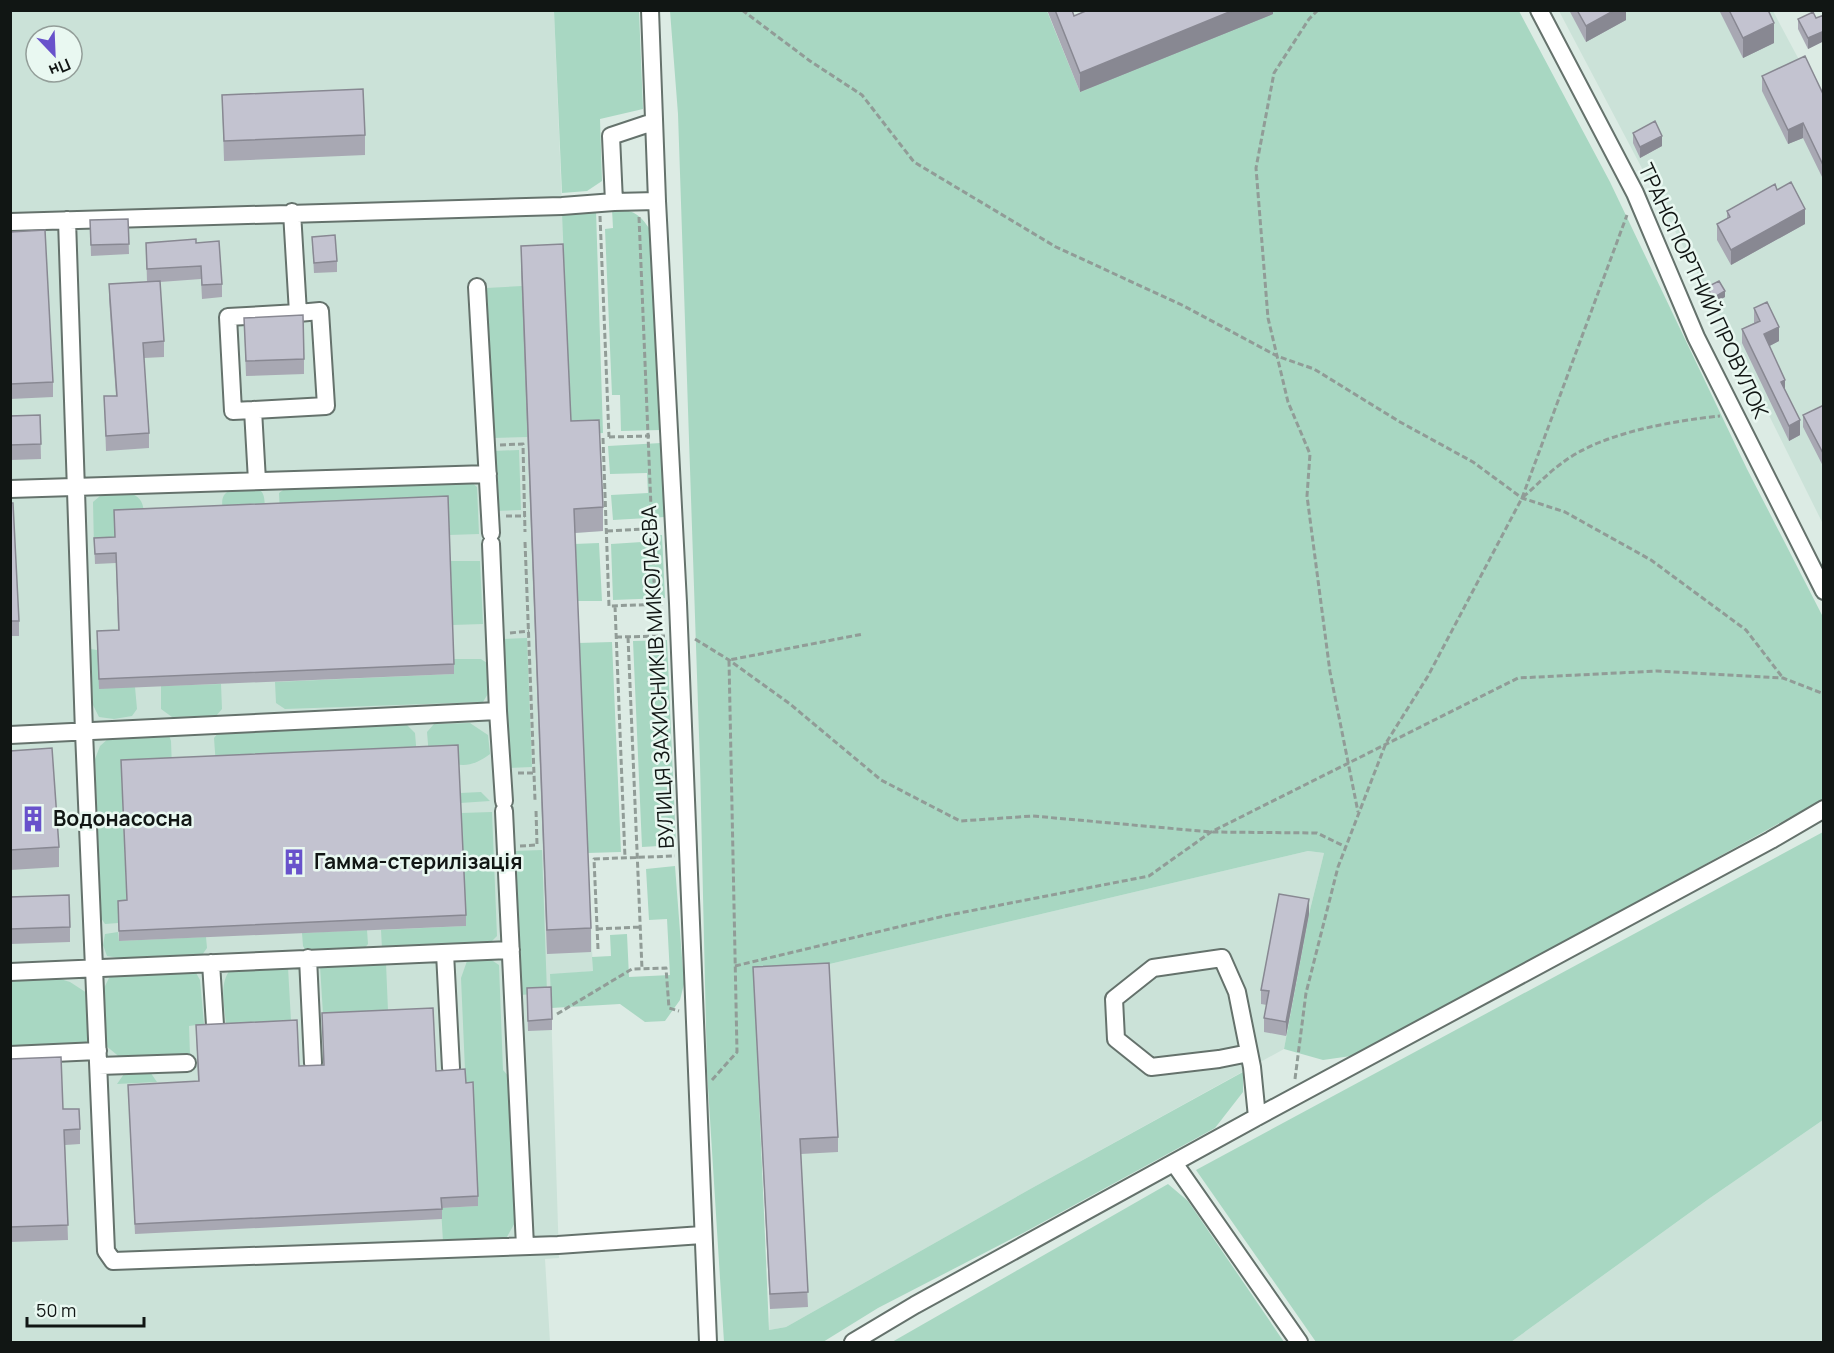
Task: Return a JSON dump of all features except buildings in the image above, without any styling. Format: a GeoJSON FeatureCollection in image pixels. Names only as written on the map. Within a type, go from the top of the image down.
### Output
{"type":"FeatureCollection","features":[{"type":"Feature","properties":{"kind":"street","name":"ВУЛИЦЯ ЗАХИСНИКІВ МИКОЛАЄВА"},"geometry":{"type":"LineString","coordinates":[[650,10],[653,122],[678,603],[708,1342]]}},
{"type":"Feature","properties":{"kind":"street","name":"ТРАНСПОРТНИЙ ПРОВУЛОК"},"geometry":{"type":"LineString","coordinates":[[1539,10],[1635,194],[1696,337],[1824,591]]}},
{"type":"Feature","properties":{"kind":"street"},"geometry":{"type":"LineString","coordinates":[[607,202],[611,136],[653,122]]}},
{"type":"Feature","properties":{"kind":"street"},"geometry":{"type":"LineString","coordinates":[[10,222],[292,212],[562,206],[657,201]]}},
{"type":"Feature","properties":{"kind":"street"},"geometry":{"type":"LineString","coordinates":[[292,212],[298,312]]}},
{"type":"Feature","properties":{"kind":"street"},"geometry":{"type":"LineString","coordinates":[[67,220],[84,732],[106,1251],[113,1262],[525,1246],[702,1235]]}},
{"type":"Feature","properties":{"kind":"street"},"geometry":{"type":"LineString","coordinates":[[477,287],[525,1246]]}},
{"type":"Feature","properties":{"kind":"street"},"geometry":{"type":"LineString","coordinates":[[321,311],[326,406],[233,411],[228,316],[298,312],[321,311]]}},
{"type":"Feature","properties":{"kind":"street"},"geometry":{"type":"LineString","coordinates":[[253,410],[257,481]]}},
{"type":"Feature","properties":{"kind":"street"},"geometry":{"type":"LineString","coordinates":[[10,489],[488,474]]}},
{"type":"Feature","properties":{"kind":"street"},"geometry":{"type":"LineString","coordinates":[[10,735],[498,711]]}},
{"type":"Feature","properties":{"kind":"street"},"geometry":{"type":"LineString","coordinates":[[853,1342],[915,1305],[1257,1117],[1824,809]]}},
{"type":"Feature","properties":{"kind":"street"},"geometry":{"type":"LineString","coordinates":[[10,972],[511,950]]}},
{"type":"Feature","properties":{"kind":"street"},"geometry":{"type":"LineString","coordinates":[[445,953],[451,1068]]}},
{"type":"Feature","properties":{"kind":"street"},"geometry":{"type":"LineString","coordinates":[[308,958],[313,1063]]}},
{"type":"Feature","properties":{"kind":"street"},"geometry":{"type":"LineString","coordinates":[[1249,1053],[1151,1067],[1116,1039],[1114,999],[1153,968],[1222,958],[1237,992],[1249,1053],[1257,1117]]}},
{"type":"Feature","properties":{"kind":"street"},"geometry":{"type":"LineString","coordinates":[[211,963],[215,1025]]}},
{"type":"Feature","properties":{"kind":"street"},"geometry":{"type":"LineString","coordinates":[[10,1055],[187,1063]]}},
{"type":"Feature","properties":{"kind":"street"},"geometry":{"type":"LineString","coordinates":[[1174,1163],[1299,1342]]}},
{"type":"Feature","properties":{"kind":"path"},"geometry":{"type":"LineString","coordinates":[[742,10],[810,61],[862,95],[884,127],[914,162],[1056,247],[1182,305],[1277,356],[1314,369],[1400,422],[1473,462],[1522,498],[1565,512],[1651,560],[1746,630],[1783,678]]}},
{"type":"Feature","properties":{"kind":"path"},"geometry":{"type":"LineString","coordinates":[[1318,10],[1308,19],[1274,73],[1256,168],[1268,318],[1288,402],[1310,454],[1307,496],[1330,672],[1359,814]]}},
{"type":"Feature","properties":{"kind":"path"},"geometry":{"type":"LineString","coordinates":[[1293,1098],[1306,993],[1338,867],[1386,743],[1428,676],[1522,498],[1635,194]]}},
{"type":"Feature","properties":{"kind":"path"},"geometry":{"type":"LineString","coordinates":[[637,201],[655,604]]}},
{"type":"Feature","properties":{"kind":"path"},"geometry":{"type":"LineString","coordinates":[[607,202],[609,437]]}},
{"type":"Feature","properties":{"kind":"path"},"geometry":{"type":"LineString","coordinates":[[1522,498],[1563,462],[1601,442],[1678,420],[1734,414]]}},
{"type":"Feature","properties":{"kind":"path"},"geometry":{"type":"LineString","coordinates":[[593,438],[670,436]]}},
{"type":"Feature","properties":{"kind":"path"},"geometry":{"type":"LineString","coordinates":[[603,438],[609,606],[678,603]]}},
{"type":"Feature","properties":{"kind":"path"},"geometry":{"type":"LineString","coordinates":[[486,445],[523,444],[525,532]]}},
{"type":"Feature","properties":{"kind":"path"},"geometry":{"type":"LineString","coordinates":[[608,531],[674,527]]}},
{"type":"Feature","properties":{"kind":"path"},"geometry":{"type":"LineString","coordinates":[[525,542],[535,800]]}},
{"type":"Feature","properties":{"kind":"path"},"geometry":{"type":"LineString","coordinates":[[615,606],[625,858]]}},
{"type":"Feature","properties":{"kind":"path"},"geometry":{"type":"LineString","coordinates":[[616,637],[679,632],[729,660],[790,704],[881,780],[960,821],[1033,816],[1211,832],[1317,834],[1346,847]]}},
{"type":"Feature","properties":{"kind":"path"},"geometry":{"type":"LineString","coordinates":[[729,660],[863,634]]}},
{"type":"Feature","properties":{"kind":"path"},"geometry":{"type":"LineString","coordinates":[[628,637],[642,969]]}},
{"type":"Feature","properties":{"kind":"path"},"geometry":{"type":"LineString","coordinates":[[698,1090],[715,1078],[736,1052],[729,660]]}},
{"type":"Feature","properties":{"kind":"path"},"geometry":{"type":"LineString","coordinates":[[735,966],[944,916],[1149,876],[1211,832],[1518,678],[1657,671],[1783,678],[1824,694]]}},
{"type":"Feature","properties":{"kind":"path"},"geometry":{"type":"LineString","coordinates":[[536,810],[537,845]]}},
{"type":"Feature","properties":{"kind":"path"},"geometry":{"type":"LineString","coordinates":[[598,950],[594,859],[688,856]]}},
{"type":"Feature","properties":{"kind":"path"},"geometry":{"type":"LineString","coordinates":[[597,929],[641,927]]}},
{"type":"Feature","properties":{"kind":"path"},"geometry":{"type":"LineString","coordinates":[[557,1014],[632,969],[666,968],[669,1008],[695,1016]]}},
{"type":"Feature","properties":{"kind":"shaded area"},"geometry":{"type":"Polygon","coordinates":[[[10,11],[554,11],[562,206],[599,444],[603,531],[574,533],[593,971],[550,975],[559,1258],[545,1259],[550,1342],[11,1342],[10,11]]]}},
{"type":"Feature","properties":{"kind":"shaded area"},"geometry":{"type":"Polygon","coordinates":[[[1559,11],[1773,11],[1805,71],[1824,110],[1823,524],[1713,303],[1559,11]]]}},
{"type":"Feature","properties":{"kind":"shaded area"},"geometry":{"type":"Polygon","coordinates":[[[1308,851],[1324,853],[1309,914],[1284,1049],[786,1327],[769,1330],[770,1309],[753,982],[1308,851]]]}},
{"type":"Feature","properties":{"kind":"shaded area"},"geometry":{"type":"Polygon","coordinates":[[[1823,1120],[1823,1342],[1511,1342],[1710,1198],[1823,1120]]]}},
{"type":"Feature","properties":{"kind":"green space"},"geometry":{"type":"Polygon","coordinates":[[[554,11],[639,11],[643,109],[600,119],[602,181],[587,191],[562,193],[554,11]]]}},
{"type":"Feature","properties":{"kind":"green space"},"geometry":{"type":"Polygon","coordinates":[[[670,11],[1047,11],[1080,92],[1272,11],[1519,11],[1610,182],[1747,469],[1823,617],[1823,799],[1462,999],[1351,1056],[1323,1060],[1284,1049],[1309,914],[1324,853],[1308,851],[754,982],[769,1330],[786,1327],[1243,1072],[1243,1092],[1215,1128],[1025,1232],[878,1308],[823,1342],[724,1342],[707,1071],[700,764],[678,114],[670,11]]]}},
{"type":"Feature","properties":{"kind":"green space"},"geometry":{"type":"Polygon","coordinates":[[[612,209],[626,210],[635,214],[651,231],[660,430],[621,431],[620,395],[612,395],[605,229],[613,228],[612,209]]]}},
{"type":"Feature","properties":{"kind":"green space"},"geometry":{"type":"Polygon","coordinates":[[[596,210],[603,433],[571,435],[562,212],[596,210]]]}},
{"type":"Feature","properties":{"kind":"green space"},"geometry":{"type":"Polygon","coordinates":[[[522,286],[528,437],[493,438],[486,288],[522,286]]]}},
{"type":"Feature","properties":{"kind":"green space"},"geometry":{"type":"Polygon","coordinates":[[[661,443],[665,517],[613,520],[611,495],[648,493],[647,473],[610,474],[608,446],[661,443]]]}},
{"type":"Feature","properties":{"kind":"green space"},"geometry":{"type":"Polygon","coordinates":[[[519,450],[521,510],[495,511],[493,451],[519,450]]]}},
{"type":"Feature","properties":{"kind":"green space"},"geometry":{"type":"Polygon","coordinates":[[[471,482],[477,487],[479,534],[449,535],[280,514],[279,493],[286,488],[471,482]]]}},
{"type":"Feature","properties":{"kind":"green space"},"geometry":{"type":"Polygon","coordinates":[[[237,487],[261,491],[265,514],[223,516],[224,495],[237,487]]]}},
{"type":"Feature","properties":{"kind":"green space"},"geometry":{"type":"Polygon","coordinates":[[[129,493],[142,503],[144,519],[115,547],[94,548],[93,502],[100,496],[129,493]]]}},
{"type":"Feature","properties":{"kind":"green space"},"geometry":{"type":"Polygon","coordinates":[[[662,535],[665,598],[613,600],[611,544],[642,542],[643,536],[662,535]]]}},
{"type":"Feature","properties":{"kind":"green space"},"geometry":{"type":"Polygon","coordinates":[[[599,543],[602,601],[577,601],[574,544],[599,543]]]}},
{"type":"Feature","properties":{"kind":"green space"},"geometry":{"type":"Polygon","coordinates":[[[450,561],[480,561],[483,624],[452,625],[450,561]]]}},
{"type":"Feature","properties":{"kind":"green space"},"geometry":{"type":"Polygon","coordinates":[[[527,638],[532,767],[508,768],[502,639],[527,638]]]}},
{"type":"Feature","properties":{"kind":"green space"},"geometry":{"type":"Polygon","coordinates":[[[667,640],[676,845],[642,847],[633,641],[667,640]]]}},
{"type":"Feature","properties":{"kind":"green space"},"geometry":{"type":"Polygon","coordinates":[[[612,642],[621,852],[587,853],[578,643],[612,642]]]}},
{"type":"Feature","properties":{"kind":"green space"},"geometry":{"type":"Polygon","coordinates":[[[90,649],[97,650],[135,687],[137,709],[132,716],[114,719],[99,717],[93,705],[90,649]]]}},
{"type":"Feature","properties":{"kind":"green space"},"geometry":{"type":"Polygon","coordinates":[[[454,659],[481,659],[487,663],[489,692],[483,702],[285,709],[276,703],[275,682],[454,674],[454,659]]]}},
{"type":"Feature","properties":{"kind":"green space"},"geometry":{"type":"Polygon","coordinates":[[[221,684],[222,709],[216,716],[172,717],[161,709],[161,686],[221,684]]]}},
{"type":"Feature","properties":{"kind":"green space"},"geometry":{"type":"Polygon","coordinates":[[[470,723],[488,735],[490,754],[482,760],[467,765],[453,764],[429,756],[427,732],[434,724],[470,723]]]}},
{"type":"Feature","properties":{"kind":"green space"},"geometry":{"type":"Polygon","coordinates":[[[407,725],[415,733],[417,757],[216,766],[214,738],[218,733],[407,725]]]}},
{"type":"Feature","properties":{"kind":"green space"},"geometry":{"type":"Polygon","coordinates":[[[169,735],[172,768],[121,770],[127,911],[118,923],[105,924],[101,918],[95,759],[100,746],[109,738],[169,735]]]}},
{"type":"Feature","properties":{"kind":"green space"},"geometry":{"type":"Polygon","coordinates":[[[481,792],[490,801],[460,803],[460,793],[481,792]]]}},
{"type":"Feature","properties":{"kind":"green space"},"geometry":{"type":"Polygon","coordinates":[[[492,812],[497,936],[489,944],[382,949],[381,930],[466,926],[461,813],[492,812]]]}},
{"type":"Feature","properties":{"kind":"green space"},"geometry":{"type":"Polygon","coordinates":[[[1823,832],[1823,1120],[1710,1198],[1511,1342],[1316,1342],[1196,1170],[1823,832]]]}},
{"type":"Feature","properties":{"kind":"green space"},"geometry":{"type":"Polygon","coordinates":[[[542,850],[547,993],[520,995],[514,851],[542,850]]]}},
{"type":"Feature","properties":{"kind":"green space"},"geometry":{"type":"Polygon","coordinates":[[[675,866],[684,984],[680,1000],[665,1021],[645,1022],[620,1004],[551,1008],[550,974],[593,971],[592,957],[611,956],[610,935],[627,934],[629,977],[670,975],[667,919],[649,920],[646,869],[675,866]]]}},
{"type":"Feature","properties":{"kind":"green space"},"geometry":{"type":"Polygon","coordinates":[[[367,930],[368,944],[364,949],[306,951],[303,946],[302,933],[367,930]]]}},
{"type":"Feature","properties":{"kind":"green space"},"geometry":{"type":"Polygon","coordinates":[[[118,932],[119,941],[206,937],[207,948],[202,955],[119,958],[107,956],[103,945],[105,934],[118,932]]]}},
{"type":"Feature","properties":{"kind":"green space"},"geometry":{"type":"Polygon","coordinates":[[[490,959],[499,965],[503,1070],[511,1079],[517,1219],[504,1242],[443,1242],[441,1208],[478,1206],[466,1093],[461,978],[467,961],[490,959]]]}},
{"type":"Feature","properties":{"kind":"green space"},"geometry":{"type":"Polygon","coordinates":[[[386,963],[388,1011],[323,1014],[320,966],[386,963]]]}},
{"type":"Feature","properties":{"kind":"green space"},"geometry":{"type":"Polygon","coordinates":[[[288,967],[291,1021],[226,1025],[223,988],[231,969],[288,967]]]}},
{"type":"Feature","properties":{"kind":"green space"},"geometry":{"type":"Polygon","coordinates":[[[195,971],[200,980],[204,1024],[189,1026],[190,1055],[122,1059],[105,1045],[102,992],[112,972],[195,971]]]}},
{"type":"Feature","properties":{"kind":"green space"},"geometry":{"type":"Polygon","coordinates":[[[54,977],[70,982],[87,993],[91,1038],[82,1045],[11,1048],[11,979],[54,977]]]}},
{"type":"Feature","properties":{"kind":"green space"},"geometry":{"type":"Polygon","coordinates":[[[148,1069],[157,1082],[117,1084],[126,1071],[148,1069]]]}},
{"type":"Feature","properties":{"kind":"green space"},"geometry":{"type":"Polygon","coordinates":[[[1168,1184],[1188,1201],[1284,1342],[892,1342],[1168,1184]]]}},
{"type":"Feature","properties":{"kind":"place","name":"Водонасосна"},"geometry":{"type":"Point","coordinates":[33,819]}},
{"type":"Feature","properties":{"kind":"place","name":"Гамма-стерилізація"},"geometry":{"type":"Point","coordinates":[294,862]}}]}
